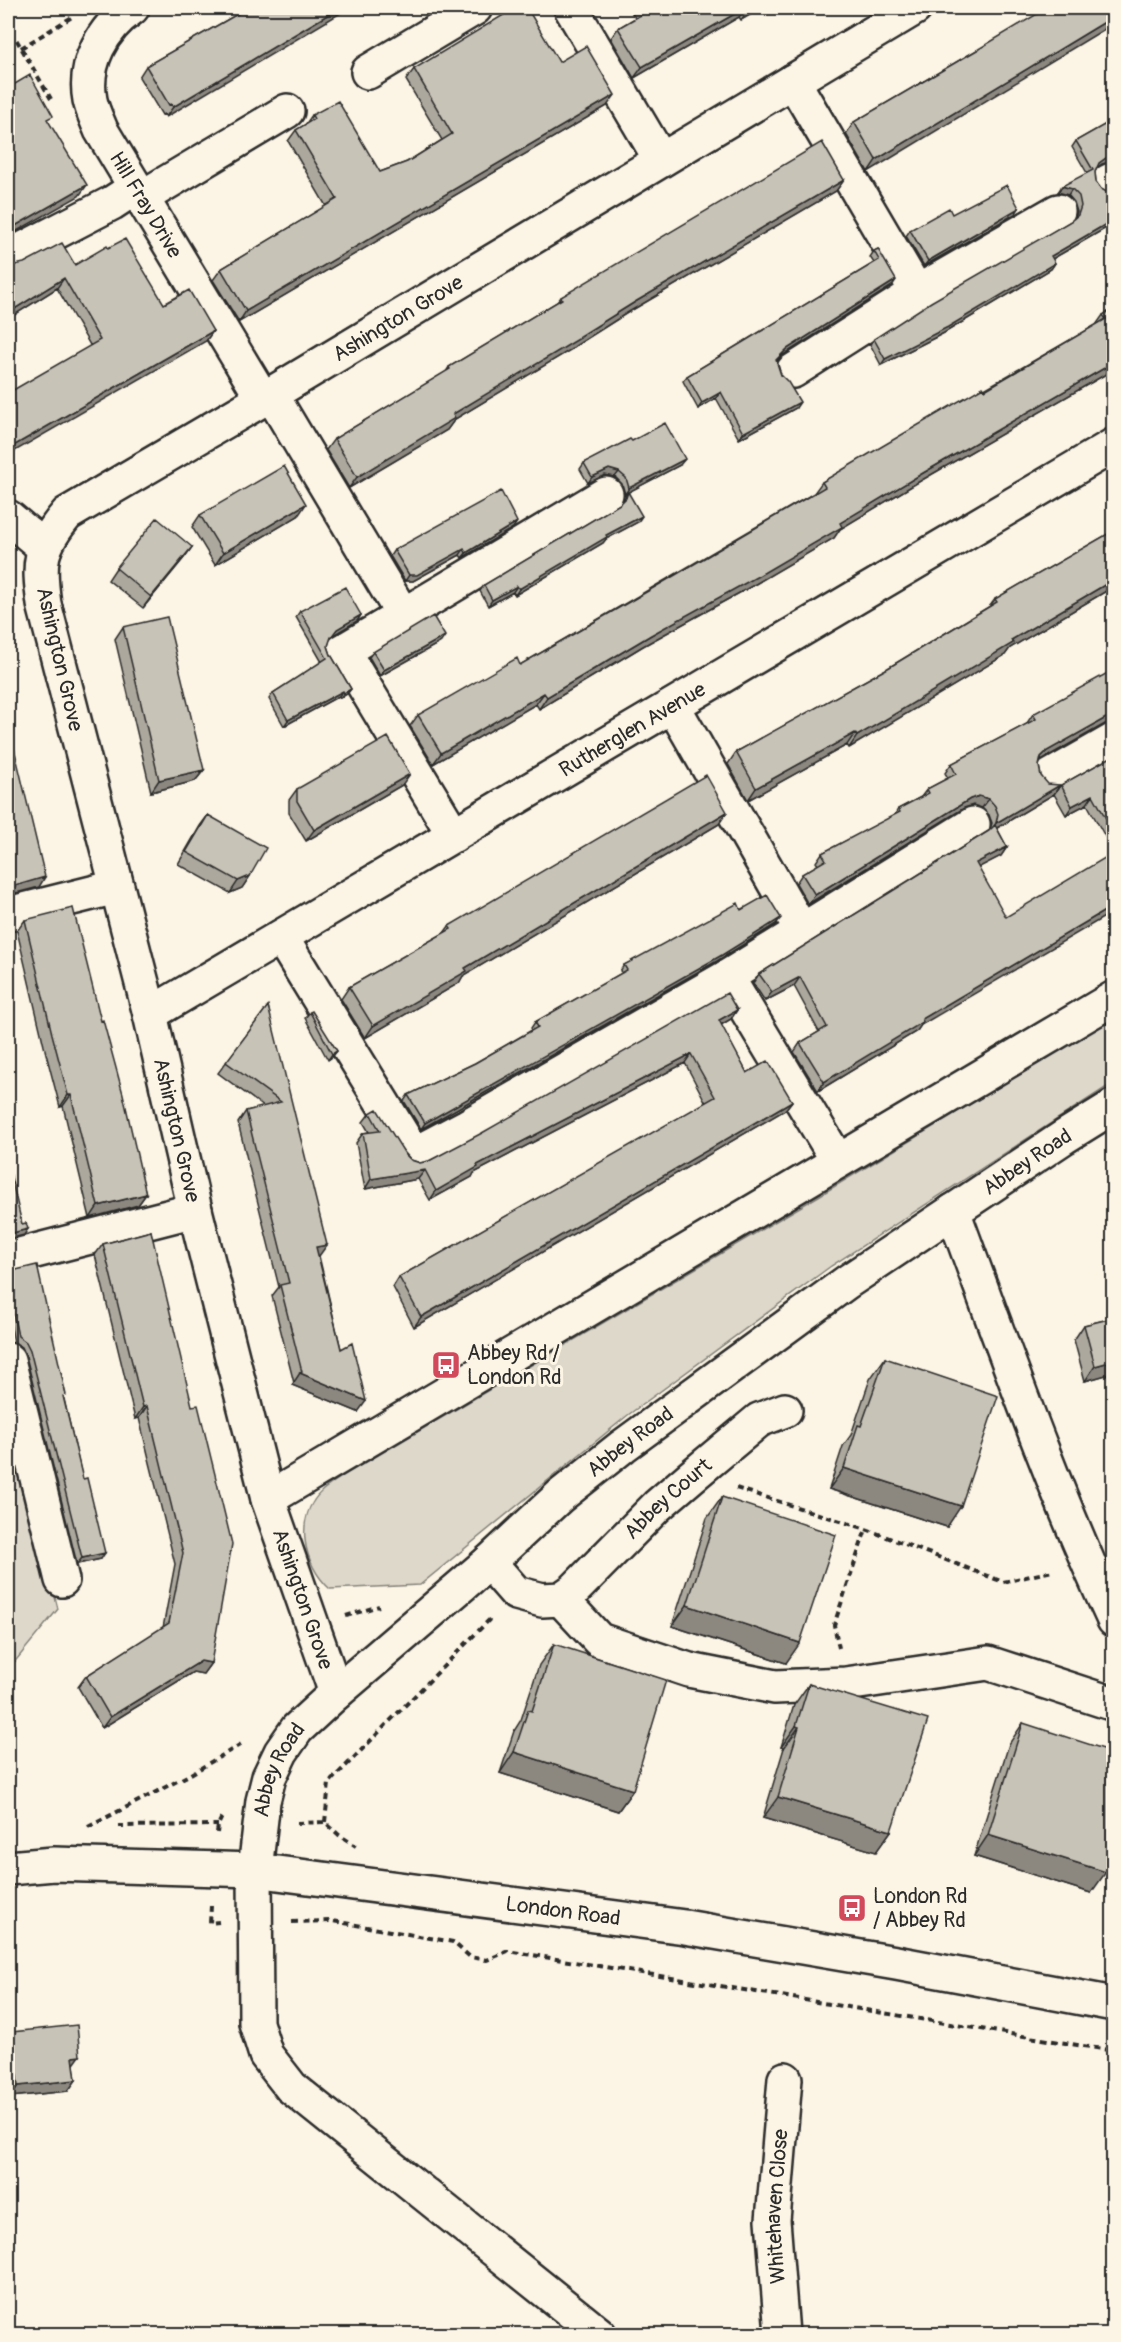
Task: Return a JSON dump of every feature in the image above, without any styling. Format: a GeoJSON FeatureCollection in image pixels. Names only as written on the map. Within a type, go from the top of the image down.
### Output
{"type":"FeatureCollection","features":[{"type":"Feature","properties":{"kind":"street","name":"Hill Fray Drive"},"geometry":{"type":"LineString","coordinates":[[132,8],[110,27],[91,63],[88,82],[90,102],[101,130],[138,193],[403,615]]}},
{"type":"Feature","properties":{"kind":"street"},"geometry":{"type":"LineString","coordinates":[[368,72],[475,8]]}},
{"type":"Feature","properties":{"kind":"street"},"geometry":{"type":"LineString","coordinates":[[571,8],[661,160]]}},
{"type":"Feature","properties":{"kind":"street","name":"Ashington Grove"},"geometry":{"type":"LineString","coordinates":[[336,1693],[268,1499],[195,1210],[150,1014],[44,604],[40,576],[42,556],[51,533],[67,514],[915,8]]}},
{"type":"Feature","properties":{"kind":"street"},"geometry":{"type":"LineString","coordinates":[[793,81],[917,292]]}},
{"type":"Feature","properties":{"kind":"street"},"geometry":{"type":"LineString","coordinates":[[8,257],[112,203],[138,193],[287,111]]}},
{"type":"Feature","properties":{"kind":"street"},"geometry":{"type":"LineString","coordinates":[[792,371],[917,292],[1058,211]]}},
{"type":"Feature","properties":{"kind":"street","name":"Rutherglen Avenue"},"geometry":{"type":"LineString","coordinates":[[150,1014],[1113,445]]}},
{"type":"Feature","properties":{"kind":"street"},"geometry":{"type":"LineString","coordinates":[[454,835],[343,651],[606,494]]}},
{"type":"Feature","properties":{"kind":"street"},"geometry":{"type":"LineString","coordinates":[[8,517],[45,548]]}},
{"type":"Feature","properties":{"kind":"street"},"geometry":{"type":"LineString","coordinates":[[673,706],[802,931]]}},
{"type":"Feature","properties":{"kind":"street"},"geometry":{"type":"LineString","coordinates":[[1051,776],[1113,740]]}},
{"type":"Feature","properties":{"kind":"street"},"geometry":{"type":"LineString","coordinates":[[281,937],[414,1154],[728,976],[973,824]]}},
{"type":"Feature","properties":{"kind":"street"},"geometry":{"type":"LineString","coordinates":[[8,914],[116,887]]}},
{"type":"Feature","properties":{"kind":"street"},"geometry":{"type":"LineString","coordinates":[[728,976],[838,1161]]}},
{"type":"Feature","properties":{"kind":"street"},"geometry":{"type":"LineString","coordinates":[[268,1499],[1113,998]]}},
{"type":"Feature","properties":{"kind":"street","name":"Abbey Road"},"geometry":{"type":"LineString","coordinates":[[600,2334],[291,2087],[266,2055],[256,2023],[255,1870],[263,1801],[269,1777],[281,1752],[297,1730],[336,1693],[489,1563],[560,1496],[623,1446],[847,1282],[1113,1106]]}},
{"type":"Feature","properties":{"kind":"street"},"geometry":{"type":"LineString","coordinates":[[8,1258],[195,1210]]}},
{"type":"Feature","properties":{"kind":"street"},"geometry":{"type":"LineString","coordinates":[[953,1211],[1083,1553],[1113,1620]]}},
{"type":"Feature","properties":{"kind":"street"},"geometry":{"type":"LineString","coordinates":[[8,1360],[62,1580]]}},
{"type":"Feature","properties":{"kind":"street","name":"Abbey Court"},"geometry":{"type":"LineString","coordinates":[[561,1599],[574,1590],[657,1506],[692,1476],[759,1420],[785,1410]]}},
{"type":"Feature","properties":{"kind":"street"},"geometry":{"type":"LineString","coordinates":[[489,1563],[516,1593],[542,1600],[561,1599],[599,1640],[689,1670],[775,1687],[846,1684],[988,1663],[1113,1704]]}},
{"type":"Feature","properties":{"kind":"street","name":"London Road"},"geometry":{"type":"LineString","coordinates":[[8,1868],[54,1864],[255,1870],[685,1927],[896,1963],[1113,2004]]}},
{"type":"Feature","properties":{"kind":"street","name":"Whitehaven Close"},"geometry":{"type":"LineString","coordinates":[[782,2334],[773,2220],[785,2079]]}},
{"type":"Feature","properties":{"kind":"path"},"geometry":{"type":"LineString","coordinates":[[692,1476],[866,1529],[1003,1582],[1049,1573],[1083,1553]]}},
{"type":"Feature","properties":{"kind":"path"},"geometry":{"type":"LineString","coordinates":[[846,1684],[834,1625],[866,1529]]}},
{"type":"Feature","properties":{"kind":"path"},"geometry":{"type":"LineString","coordinates":[[356,1844],[339,1835],[325,1822],[329,1783],[516,1593]]}},
{"type":"Feature","properties":{"kind":"path"},"geometry":{"type":"LineString","coordinates":[[99,1827],[88,1827],[189,1775],[251,1738]]}},
{"type":"Feature","properties":{"kind":"path"},"geometry":{"type":"LineString","coordinates":[[111,1827],[218,1825]]}},
{"type":"Feature","properties":{"kind":"path"},"geometry":{"type":"LineString","coordinates":[[333,1921],[453,1942],[470,1957],[487,1960],[508,1951],[1113,2051]]}},
{"type":"Feature","properties":{"kind":"shaded area"},"geometry":{"type":"Polygon","coordinates":[[[1113,1018],[1113,1083],[831,1266],[628,1415],[420,1585],[330,1589],[321,1579],[308,1554],[305,1527],[314,1501],[331,1484],[817,1197],[1113,1018]]]}},
{"type":"Feature","properties":{"kind":"shaded area"},"geometry":{"type":"Polygon","coordinates":[[[8,1407],[58,1609],[8,1670],[8,1407]]]}},
{"type":"Feature","properties":{"kind":"building"},"geometry":{"type":"Polygon","coordinates":[[[248,8],[339,8],[173,107],[169,105],[146,66],[248,8]]]}},
{"type":"Feature","properties":{"kind":"building"},"geometry":{"type":"Polygon","coordinates":[[[515,8],[527,8],[559,62],[586,46],[615,95],[246,311],[221,269],[337,199],[296,130],[314,119],[312,115],[338,101],[380,172],[407,162],[452,134],[414,69],[515,8]]]}},
{"type":"Feature","properties":{"kind":"building"},"geometry":{"type":"Polygon","coordinates":[[[643,8],[745,8],[642,67],[618,28],[646,12],[643,8]]]}},
{"type":"Feature","properties":{"kind":"building"},"geometry":{"type":"Polygon","coordinates":[[[1047,8],[1113,8],[1113,17],[876,160],[854,122],[1047,8]]]}},
{"type":"Feature","properties":{"kind":"building"},"geometry":{"type":"Polygon","coordinates":[[[30,75],[53,116],[47,119],[87,185],[8,230],[8,88],[30,75]]]}},
{"type":"Feature","properties":{"kind":"building"},"geometry":{"type":"Polygon","coordinates":[[[1113,120],[1113,156],[1099,163],[1095,172],[1096,182],[1101,189],[1110,194],[1113,193],[1113,220],[1051,256],[1055,263],[948,327],[885,359],[874,339],[931,302],[1078,215],[1081,206],[1079,196],[1072,189],[1062,186],[1093,170],[1076,141],[1113,120]]]}},
{"type":"Feature","properties":{"kind":"building"},"geometry":{"type":"Polygon","coordinates":[[[822,142],[844,180],[635,302],[580,338],[453,414],[455,418],[357,477],[334,439],[562,299],[561,297],[822,142]]]}},
{"type":"Feature","properties":{"kind":"building"},"geometry":{"type":"Polygon","coordinates":[[[1007,185],[1019,208],[928,261],[910,230],[949,208],[952,214],[1007,185]]]}},
{"type":"Feature","properties":{"kind":"building"},"geometry":{"type":"Polygon","coordinates":[[[125,239],[164,304],[189,290],[213,331],[8,449],[8,393],[100,340],[64,278],[8,313],[8,263],[15,265],[24,263],[62,243],[75,265],[107,246],[108,248],[125,239]]]}},
{"type":"Feature","properties":{"kind":"building"},"geometry":{"type":"Polygon","coordinates":[[[878,249],[896,280],[787,349],[776,360],[781,375],[800,402],[743,433],[721,392],[702,403],[687,376],[879,260],[874,251],[878,249]]]}},
{"type":"Feature","properties":{"kind":"building"},"geometry":{"type":"Polygon","coordinates":[[[1113,309],[1113,363],[923,473],[840,523],[842,527],[760,575],[651,635],[547,697],[544,693],[441,753],[418,715],[517,658],[520,665],[655,587],[825,487],[822,482],[869,454],[983,387],[985,390],[1106,319],[1103,315],[1113,309]]]}},
{"type":"Feature","properties":{"kind":"building"},"geometry":{"type":"Polygon","coordinates":[[[665,423],[685,459],[629,488],[626,478],[619,472],[609,469],[592,477],[584,463],[665,423]]]}},
{"type":"Feature","properties":{"kind":"building"},"geometry":{"type":"Polygon","coordinates":[[[284,466],[306,504],[223,553],[200,515],[284,466]]]}},
{"type":"Feature","properties":{"kind":"building"},"geometry":{"type":"Polygon","coordinates":[[[501,491],[517,522],[466,553],[464,549],[417,575],[409,575],[394,550],[501,491]]]}},
{"type":"Feature","properties":{"kind":"building"},"geometry":{"type":"Polygon","coordinates":[[[628,492],[642,516],[606,535],[607,537],[519,589],[517,586],[492,600],[484,585],[620,504],[628,492]]]}},
{"type":"Feature","properties":{"kind":"building"},"geometry":{"type":"Polygon","coordinates":[[[157,518],[192,547],[151,597],[116,568],[157,518]]]}},
{"type":"Feature","properties":{"kind":"building"},"geometry":{"type":"Polygon","coordinates":[[[1113,531],[1113,580],[1011,640],[1013,643],[883,721],[857,736],[855,733],[756,788],[736,752],[888,668],[997,602],[995,599],[1113,531]]]}},
{"type":"Feature","properties":{"kind":"building"},"geometry":{"type":"Polygon","coordinates":[[[345,587],[361,615],[337,629],[328,646],[351,689],[288,720],[273,693],[327,658],[300,611],[345,587]]]}},
{"type":"Feature","properties":{"kind":"building"},"geometry":{"type":"Polygon","coordinates":[[[433,616],[445,636],[384,670],[373,652],[433,616]]]}},
{"type":"Feature","properties":{"kind":"building"},"geometry":{"type":"Polygon","coordinates":[[[167,617],[204,770],[159,780],[123,627],[167,617]]]}},
{"type":"Feature","properties":{"kind":"building"},"geometry":{"type":"Polygon","coordinates":[[[1113,670],[1113,714],[1047,751],[1041,757],[1039,766],[1041,776],[1048,784],[1060,785],[996,823],[998,814],[989,799],[979,796],[970,799],[815,895],[802,874],[826,860],[822,853],[900,812],[898,809],[929,793],[927,789],[956,774],[951,764],[1036,719],[1033,714],[1113,670]]]}},
{"type":"Feature","properties":{"kind":"building"},"geometry":{"type":"Polygon","coordinates":[[[8,723],[45,877],[8,888],[8,723]]]}},
{"type":"Feature","properties":{"kind":"building"},"geometry":{"type":"Polygon","coordinates":[[[388,737],[410,774],[314,830],[297,801],[297,789],[388,737]]]}},
{"type":"Feature","properties":{"kind":"building"},"geometry":{"type":"Polygon","coordinates":[[[1113,756],[1113,831],[1093,795],[1072,806],[1061,785],[1113,756]]]}},
{"type":"Feature","properties":{"kind":"building"},"geometry":{"type":"Polygon","coordinates":[[[706,775],[727,812],[465,968],[467,971],[373,1026],[349,987],[451,929],[449,926],[706,775]]]}},
{"type":"Feature","properties":{"kind":"building"},"geometry":{"type":"Polygon","coordinates":[[[208,815],[266,848],[250,876],[238,881],[186,852],[208,815]]]}},
{"type":"Feature","properties":{"kind":"building"},"geometry":{"type":"Polygon","coordinates":[[[995,825],[1007,847],[976,863],[1006,917],[1113,853],[1113,906],[922,1019],[923,1022],[824,1082],[800,1043],[827,1027],[800,977],[772,992],[759,974],[989,831],[995,825]]]}},
{"type":"Feature","properties":{"kind":"building"},"geometry":{"type":"Polygon","coordinates":[[[767,895],[781,918],[722,955],[425,1123],[408,1095],[475,1063],[538,1027],[535,1022],[627,970],[624,965],[738,903],[741,910],[767,895]]]}},
{"type":"Feature","properties":{"kind":"building"},"geometry":{"type":"Polygon","coordinates":[[[73,908],[101,1021],[103,1020],[123,1094],[146,1194],[98,1206],[71,1095],[68,1095],[52,1034],[25,920],[73,908]]]}},
{"type":"Feature","properties":{"kind":"building"},"geometry":{"type":"Polygon","coordinates":[[[727,993],[737,1010],[719,1020],[747,1073],[768,1061],[792,1101],[421,1317],[399,1277],[715,1097],[691,1054],[477,1165],[478,1167],[436,1191],[425,1170],[371,1179],[363,1133],[380,1131],[370,1113],[377,1109],[411,1160],[420,1163],[429,1161],[727,993]]]}},
{"type":"Feature","properties":{"kind":"building"},"geometry":{"type":"Polygon","coordinates":[[[268,1006],[327,1245],[316,1247],[341,1349],[352,1343],[366,1401],[300,1373],[302,1372],[280,1285],[289,1283],[246,1111],[281,1102],[226,1062],[268,1006]]]}},
{"type":"Feature","properties":{"kind":"building"},"geometry":{"type":"Polygon","coordinates":[[[312,1011],[337,1051],[332,1054],[310,1012],[312,1011]]]}},
{"type":"Feature","properties":{"kind":"building"},"geometry":{"type":"Polygon","coordinates":[[[8,1164],[22,1224],[26,1223],[28,1229],[8,1234],[8,1164]]]}},
{"type":"Feature","properties":{"kind":"building"},"geometry":{"type":"Polygon","coordinates":[[[151,1231],[192,1406],[198,1405],[232,1544],[211,1663],[201,1661],[110,1717],[86,1676],[169,1623],[183,1553],[147,1406],[143,1407],[103,1244],[151,1231]]]}},
{"type":"Feature","properties":{"kind":"building"},"geometry":{"type":"Polygon","coordinates":[[[37,1265],[66,1395],[63,1396],[83,1479],[87,1478],[105,1553],[82,1558],[30,1350],[26,1342],[18,1336],[8,1290],[8,1269],[16,1270],[37,1265]]]}},
{"type":"Feature","properties":{"kind":"building"},"geometry":{"type":"Polygon","coordinates":[[[1113,1318],[1113,1361],[1095,1366],[1084,1325],[1113,1318]]]}},
{"type":"Feature","properties":{"kind":"building"},"geometry":{"type":"Polygon","coordinates":[[[885,1358],[998,1396],[961,1506],[844,1468],[858,1425],[861,1426],[885,1358]]]}},
{"type":"Feature","properties":{"kind":"building"},"geometry":{"type":"Polygon","coordinates":[[[722,1497],[836,1535],[800,1643],[687,1605],[722,1497]]]}},
{"type":"Feature","properties":{"kind":"building"},"geometry":{"type":"Polygon","coordinates":[[[554,1644],[666,1680],[633,1790],[514,1752],[528,1710],[532,1711],[554,1644]]]}},
{"type":"Feature","properties":{"kind":"building"},"geometry":{"type":"Polygon","coordinates":[[[809,1684],[928,1720],[891,1831],[778,1797],[809,1684]]]}},
{"type":"Feature","properties":{"kind":"building"},"geometry":{"type":"Polygon","coordinates":[[[1023,1723],[1113,1752],[1113,1848],[1106,1872],[988,1835],[1023,1723]]]}},
{"type":"Feature","properties":{"kind":"building"},"geometry":{"type":"Polygon","coordinates":[[[77,2025],[80,2056],[73,2057],[76,2080],[18,2086],[12,2032],[77,2025]]]}},
{"type":"Feature","properties":{"kind":"place","name":"Abbey Rd / London Rd"},"geometry":{"type":"Point","coordinates":[446,1365]}},
{"type":"Feature","properties":{"kind":"place","name":"London Rd / Abbey Rd"},"geometry":{"type":"Point","coordinates":[852,1908]}}]}
